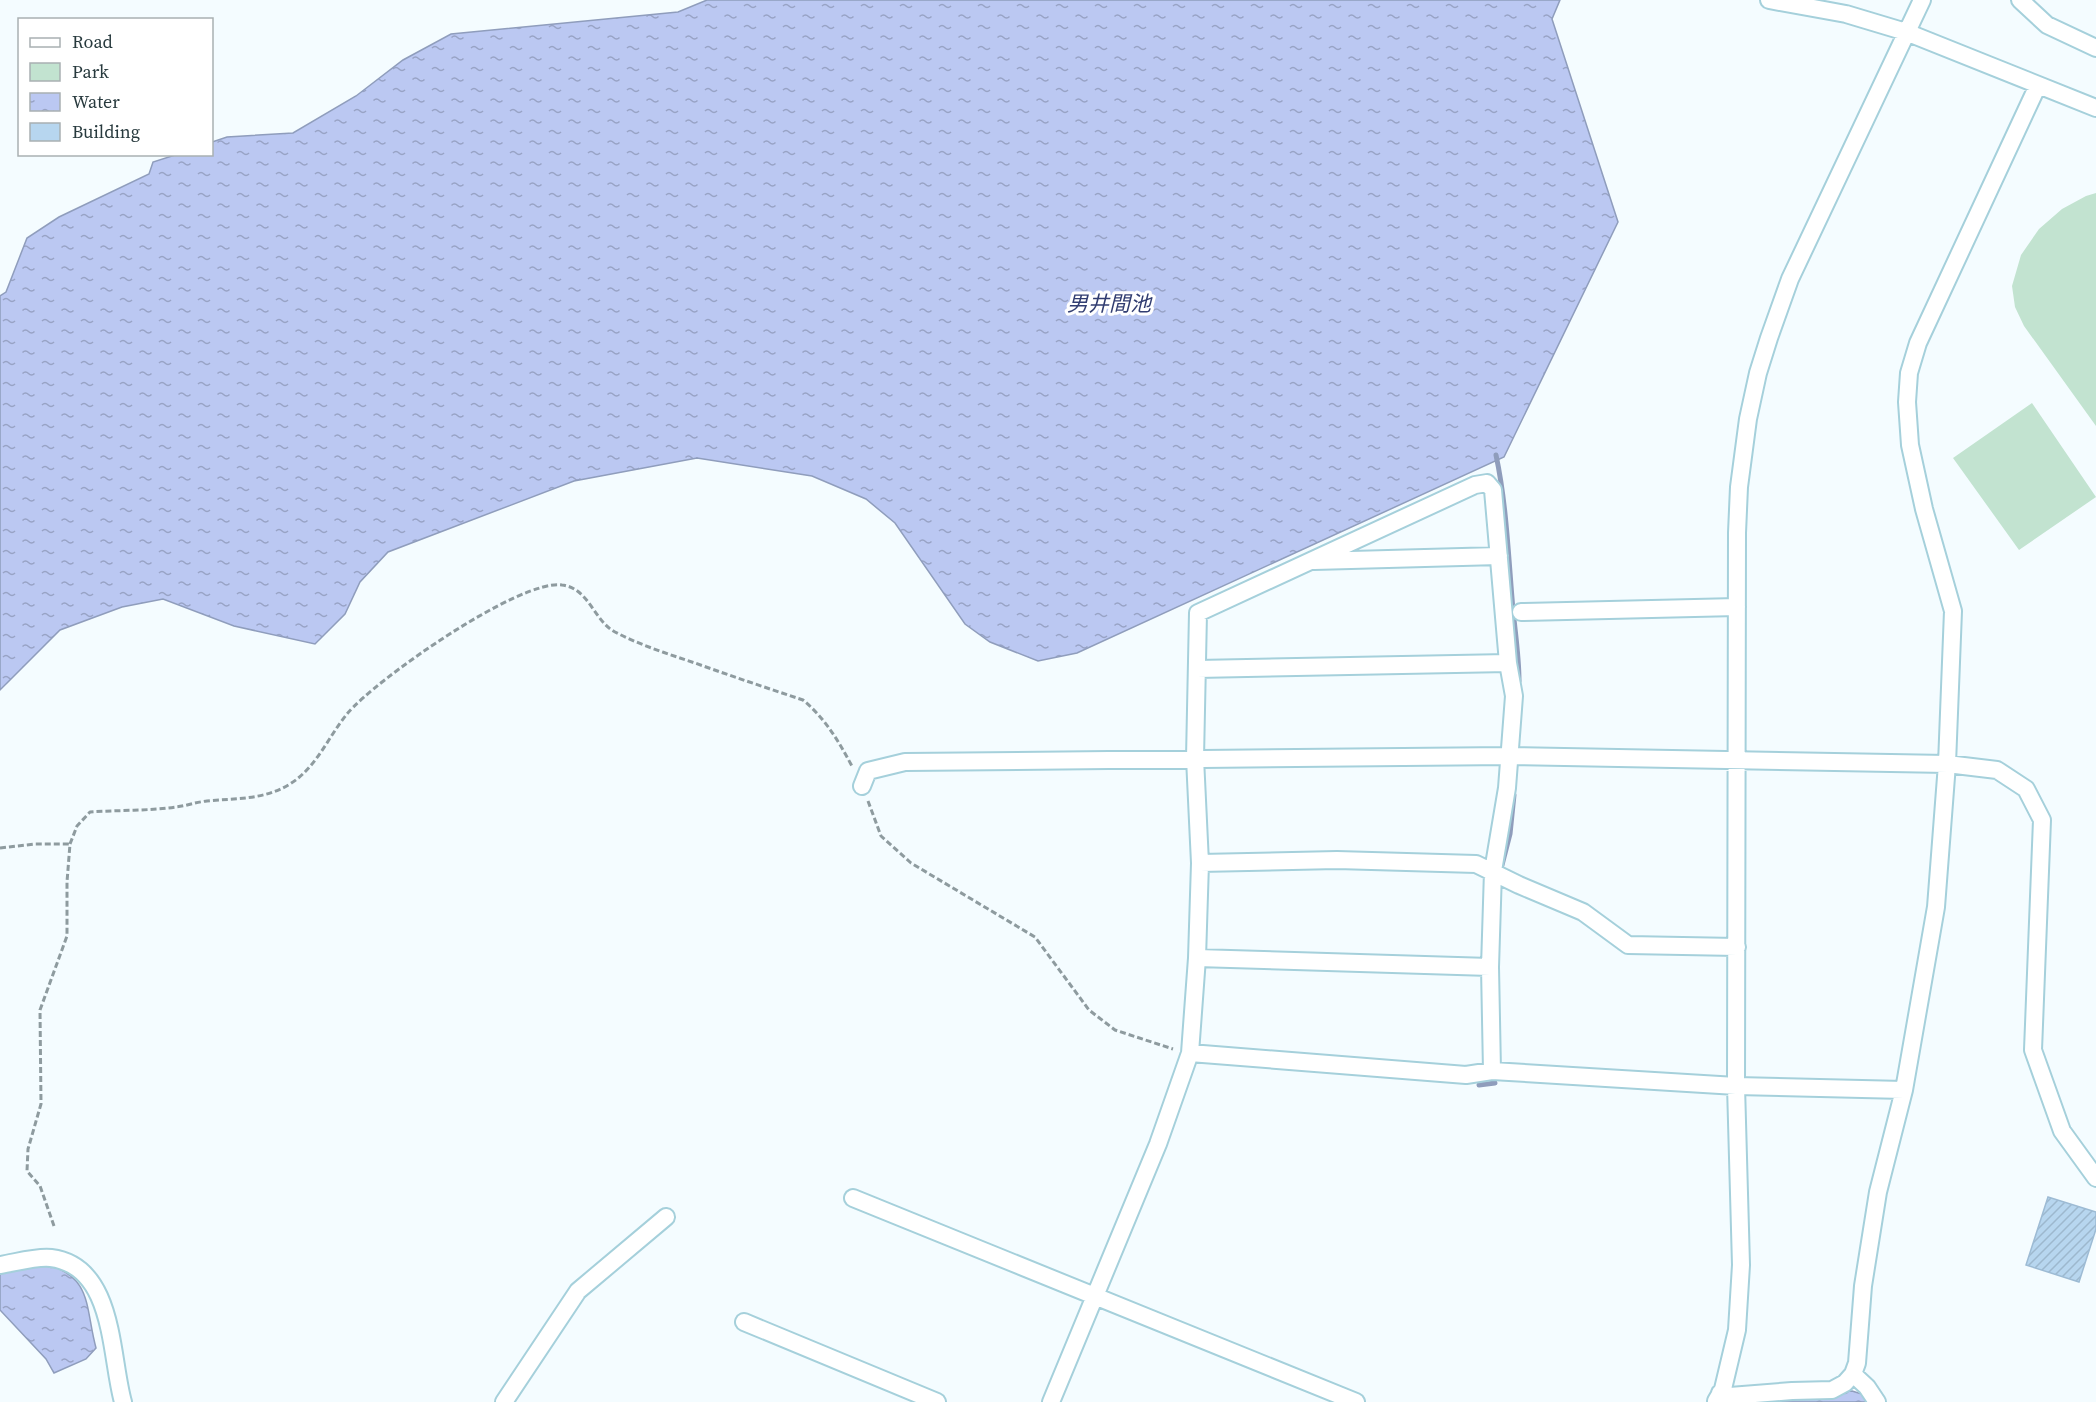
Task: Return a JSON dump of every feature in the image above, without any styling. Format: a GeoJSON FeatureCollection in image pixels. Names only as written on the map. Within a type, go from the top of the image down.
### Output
{"type":"FeatureCollection","features":[{"type":"Feature","properties":{"kind":"street"},"geometry":{"type":"LineString","coordinates":[[1769,0],[1846,14],[1906,32],[2096,108]]}},
{"type":"Feature","properties":{"kind":"street"},"geometry":{"type":"LineString","coordinates":[[1922,0],[1791,279],[1758,373],[1748,419],[1739,487],[1737,607],[1736,1086],[1741,1243],[1740,1302],[1730,1363],[1718,1398],[1792,1391],[1832,1390],[1845,1383],[1853,1374],[1857,1363],[1863,1286],[1878,1192],[1904,1090],[1936,908],[1947,764],[1953,611],[1924,509],[1910,445],[1907,402],[1909,373],[1918,344],[2038,85]]}},
{"type":"Feature","properties":{"kind":"street"},"geometry":{"type":"LineString","coordinates":[[2020,0],[2047,26],[2096,48]]}},
{"type":"Feature","properties":{"kind":"street"},"geometry":{"type":"LineString","coordinates":[[1051,1402],[1158,1144],[1190,1053],[1197,958],[1200,863],[1194,758],[1198,613],[1475,485],[1486,483],[1493,490],[1508,663],[1514,696],[1507,788],[1493,872],[1490,967],[1492,1071]]}},
{"type":"Feature","properties":{"kind":"street"},"geometry":{"type":"LineString","coordinates":[[1307,561],[1499,556]]}},
{"type":"Feature","properties":{"kind":"street"},"geometry":{"type":"LineString","coordinates":[[1521,612],[1737,607]]}},
{"type":"Feature","properties":{"kind":"street"},"geometry":{"type":"LineString","coordinates":[[1197,669],[1508,663]]}},
{"type":"Feature","properties":{"kind":"street"},"geometry":{"type":"LineString","coordinates":[[862,786],[868,771],[905,762],[1509,756],[1947,764],[1996,770],[2026,789],[2042,820],[2032,1050],[2062,1131],[2096,1178]]}},
{"type":"Feature","properties":{"kind":"street"},"geometry":{"type":"LineString","coordinates":[[1200,863],[1336,860],[1476,864],[1583,912],[1628,945],[1737,947]]}},
{"type":"Feature","properties":{"kind":"street"},"geometry":{"type":"LineString","coordinates":[[1197,958],[1490,967]]}},
{"type":"Feature","properties":{"kind":"street"},"geometry":{"type":"LineString","coordinates":[[1190,1053],[1466,1075],[1492,1071],[1736,1086],[1904,1090]]}},
{"type":"Feature","properties":{"kind":"street"},"geometry":{"type":"LineString","coordinates":[[853,1198],[1356,1402]]}},
{"type":"Feature","properties":{"kind":"street"},"geometry":{"type":"LineString","coordinates":[[504,1402],[578,1291],[666,1217]]}},
{"type":"Feature","properties":{"kind":"street"},"geometry":{"type":"LineString","coordinates":[[0,1265],[50,1258],[73,1264],[91,1281],[102,1303],[110,1330],[123,1402]]}},
{"type":"Feature","properties":{"kind":"street"},"geometry":{"type":"LineString","coordinates":[[744,1322],[936,1402]]}},
{"type":"Feature","properties":{"kind":"street"},"geometry":{"type":"LineString","coordinates":[[1853,1374],[1867,1387],[1876,1402]]}},
{"type":"Feature","properties":{"kind":"path"},"geometry":{"type":"LineString","coordinates":[[54,1226],[40,1185],[27,1171],[28,1149],[41,1104],[40,1010],[67,936],[70,844],[77,826],[90,812],[175,807],[205,801],[257,798],[292,783],[315,762],[348,713],[391,675],[448,634],[515,596],[550,585],[563,585],[579,591],[612,631],[658,651],[803,700],[818,712],[837,737],[862,786],[881,836],[911,863],[1035,937],[1089,1010],[1115,1030],[1190,1053]]}},
{"type":"Feature","properties":{"kind":"path"},"geometry":{"type":"LineString","coordinates":[[0,848],[35,844],[70,844]]}},
{"type":"Feature","properties":{"kind":"green space"},"geometry":{"type":"Polygon","coordinates":[[[2096,193],[2096,426],[2024,326],[2015,307],[2012,286],[2021,255],[2039,229],[2062,209],[2096,193]]]}},
{"type":"Feature","properties":{"kind":"green space"},"geometry":{"type":"Polygon","coordinates":[[[2032,403],[2096,497],[2019,550],[1953,458],[2032,403]]]}},
{"type":"Feature","properties":{"kind":"water","name":"男井間池"},"geometry":{"type":"Polygon","coordinates":[[[707,0],[1560,0],[1552,19],[1618,222],[1504,457],[1077,653],[1038,661],[990,642],[965,624],[895,523],[866,499],[812,476],[697,458],[574,481],[388,552],[360,582],[345,614],[315,644],[234,626],[163,599],[122,607],[60,630],[0,690],[0,296],[6,292],[27,238],[59,217],[149,174],[153,162],[172,156],[213,156],[213,142],[227,137],[293,133],[356,96],[403,60],[451,34],[678,12],[707,0]]]}},
{"type":"Feature","properties":{"kind":"water"},"geometry":{"type":"Polygon","coordinates":[[[45,1264],[61,1269],[79,1285],[88,1307],[96,1348],[86,1359],[54,1373],[46,1359],[0,1310],[0,1272],[45,1264]]]}},
{"type":"Feature","properties":{"kind":"water"},"geometry":{"type":"Polygon","coordinates":[[[1852,1391],[1865,1395],[1868,1402],[1741,1402],[1852,1391]]]}},
{"type":"Feature","properties":{"kind":"building"},"geometry":{"type":"Polygon","coordinates":[[[2048,1197],[2096,1212],[2096,1229],[2079,1282],[2026,1265],[2048,1197]]]}},
{"type":"Feature","properties":{"kind":"waterway"},"geometry":{"type":"LineString","coordinates":[[1496,455],[1506,526],[1519,681]]}},
{"type":"Feature","properties":{"kind":"waterway"},"geometry":{"type":"LineString","coordinates":[[1501,869],[1510,834],[1514,795]]}},
{"type":"Feature","properties":{"kind":"waterway"},"geometry":{"type":"LineString","coordinates":[[1479,1085],[1495,1083]]}}]}
